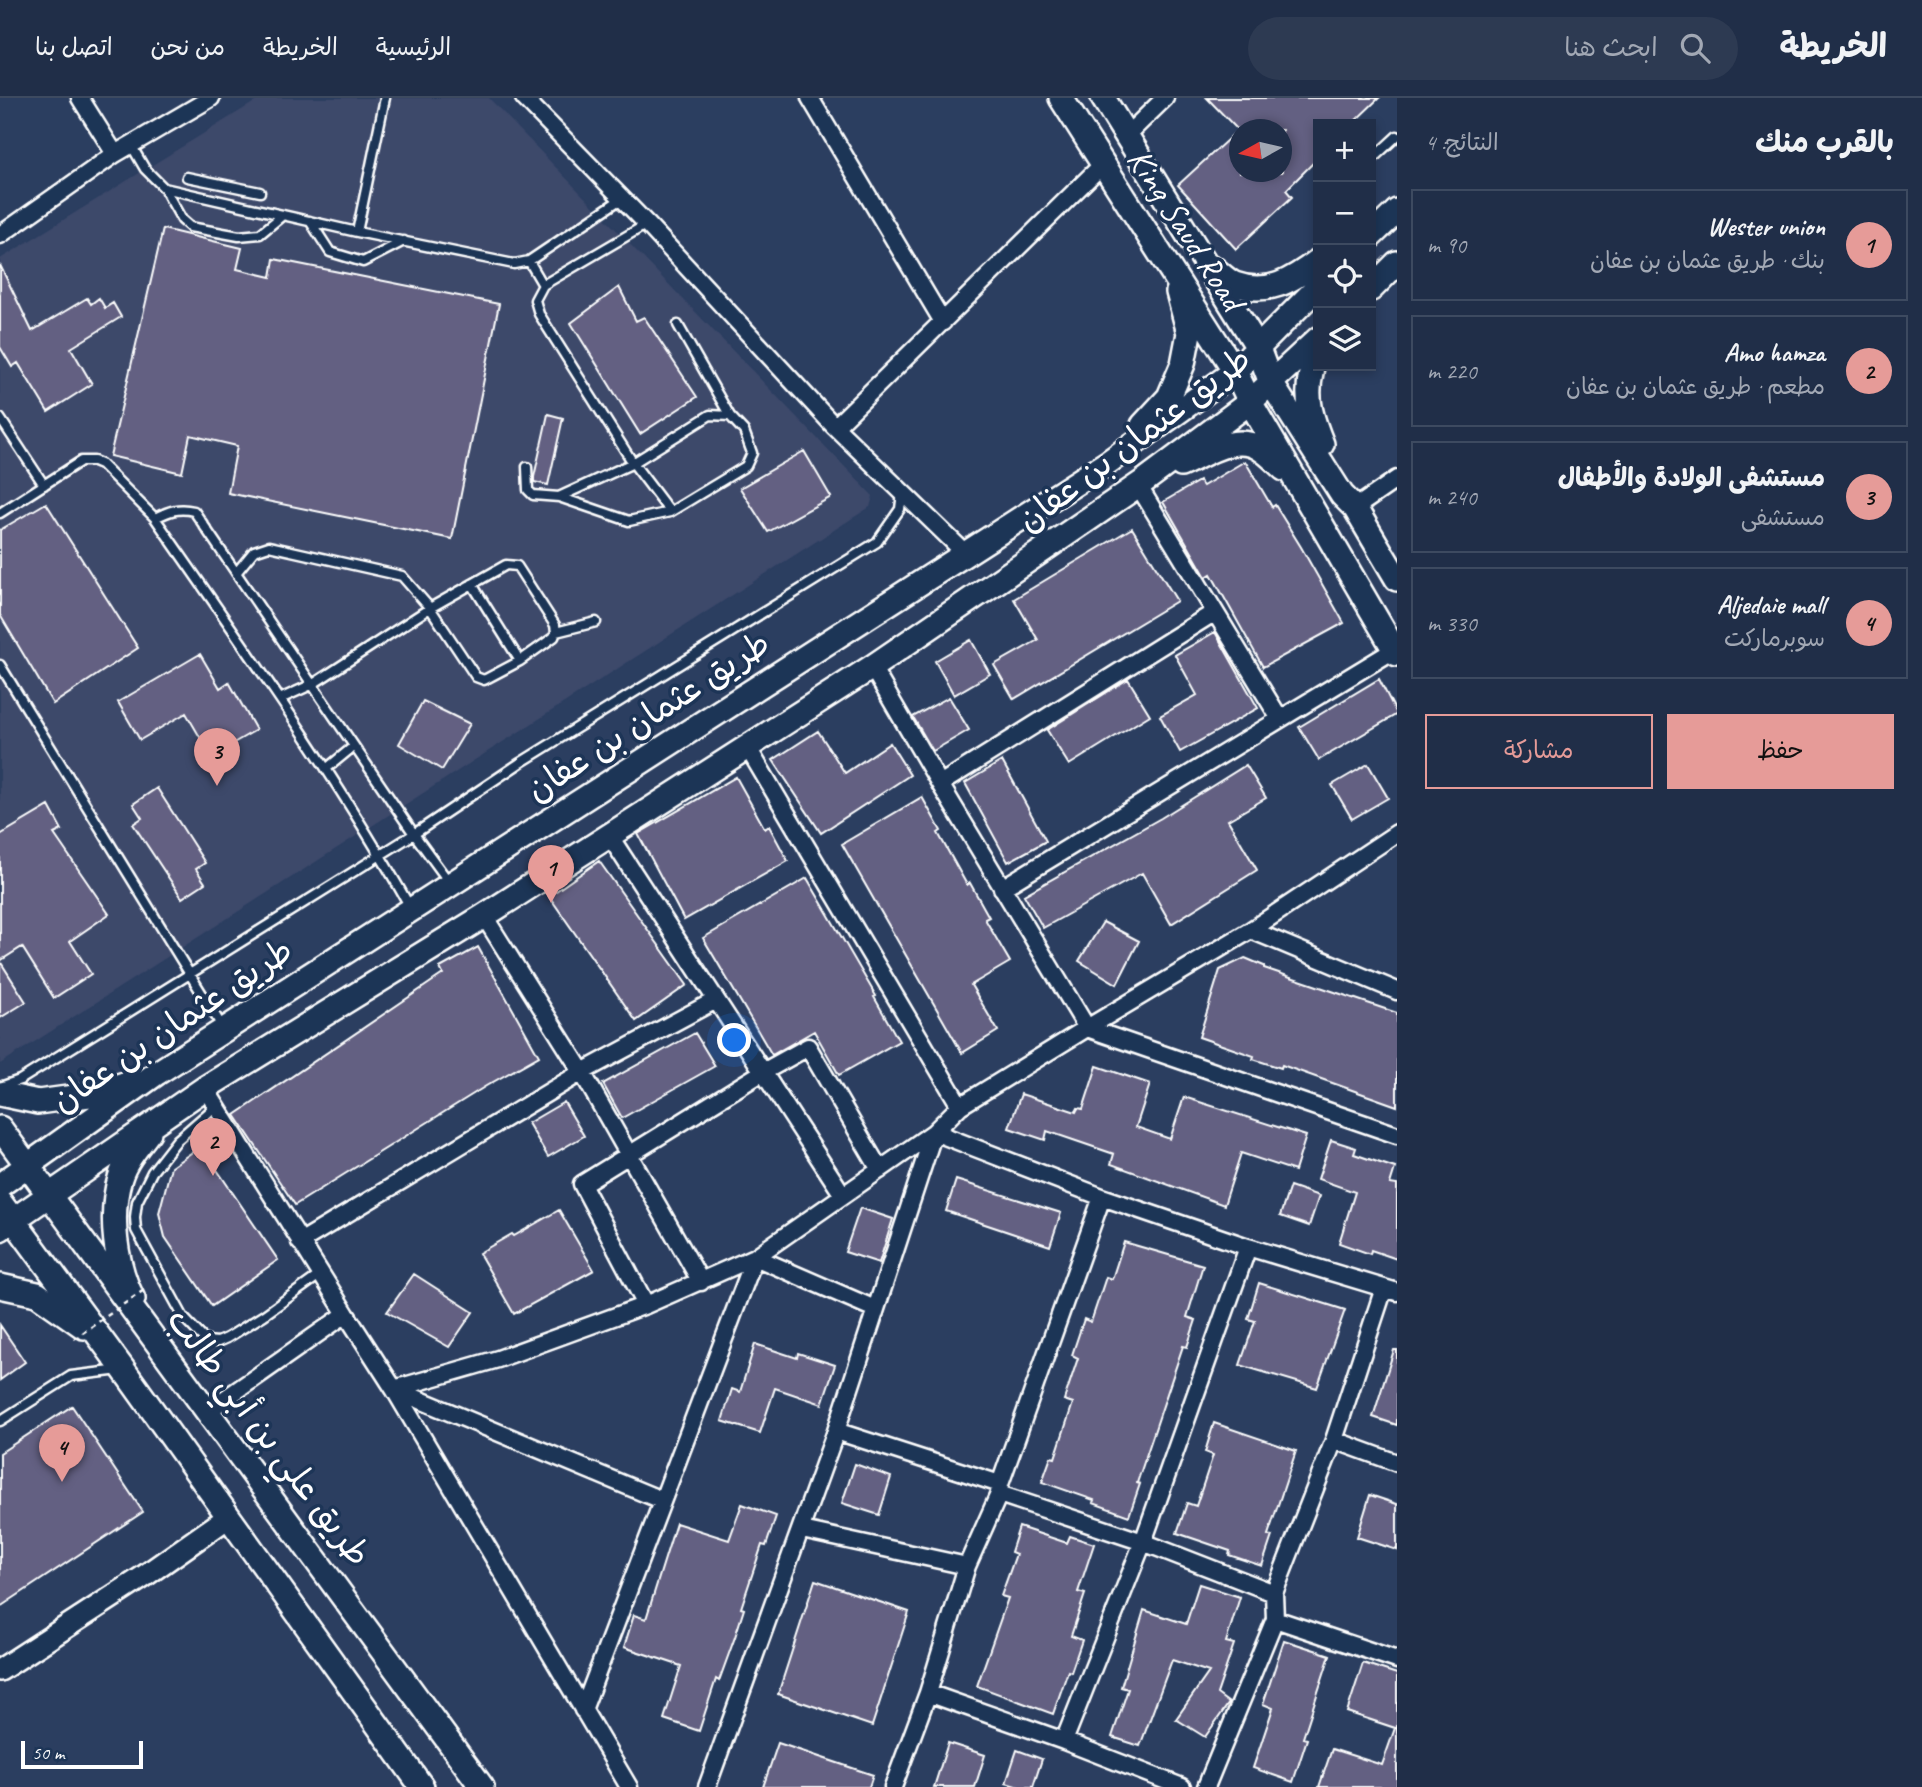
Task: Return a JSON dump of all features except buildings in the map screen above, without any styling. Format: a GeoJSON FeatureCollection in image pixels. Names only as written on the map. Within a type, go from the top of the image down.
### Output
{"type":"FeatureCollection","features":[{"type":"Feature","properties":{"kind":"main road","name":"King Saud Road"},"geometry":{"type":"LineString","coordinates":[[1061,98],[1235,370],[1250,402],[1396,652]]}},
{"type":"Feature","properties":{"kind":"main road","name":"King Saud Road"},"geometry":{"type":"LineString","coordinates":[[1103,98],[1257,346],[1270,383],[1397,579]]}},
{"type":"Feature","properties":{"kind":"main road"},"geometry":{"type":"LineString","coordinates":[[1376,221],[1397,208]]}},
{"type":"Feature","properties":{"kind":"main road"},"geometry":{"type":"LineString","coordinates":[[1376,231],[1397,208]]}},
{"type":"Feature","properties":{"kind":"main road"},"geometry":{"type":"LineString","coordinates":[[1186,233],[1211,266],[1234,284],[1279,286],[1313,264]]}},
{"type":"Feature","properties":{"kind":"main road"},"geometry":{"type":"LineString","coordinates":[[1376,284],[1397,263]]}},
{"type":"Feature","properties":{"kind":"main road"},"geometry":{"type":"LineString","coordinates":[[1107,463],[1169,397],[1184,364],[1189,333],[1171,269]]}},
{"type":"Feature","properties":{"kind":"main road","name":"طريق عثمان بن عفان"},"geometry":{"type":"LineString","coordinates":[[0,1185],[157,1073],[1107,463],[1235,370],[1313,292]]}},
{"type":"Feature","properties":{"kind":"main road","name":"طريق عثمان بن عفان"},"geometry":{"type":"LineString","coordinates":[[5,1217],[48,1195],[161,1117],[210,1097],[484,916],[872,667],[1141,484],[1250,402],[1313,344]]}},
{"type":"Feature","properties":{"kind":"main road"},"geometry":{"type":"LineString","coordinates":[[1313,363],[1307,390],[1309,410],[1349,502]]}},
{"type":"Feature","properties":{"kind":"main road"},"geometry":{"type":"LineString","coordinates":[[1141,484],[1223,446],[1239,442],[1257,446],[1297,480]]}},
{"type":"Feature","properties":{"kind":"main road"},"geometry":{"type":"LineString","coordinates":[[0,1094],[38,1102],[89,1095],[157,1073]]}},
{"type":"Feature","properties":{"kind":"main road"},"geometry":{"type":"LineString","coordinates":[[156,1342],[128,1289],[120,1260],[114,1219],[121,1176],[161,1117]]}},
{"type":"Feature","properties":{"kind":"main road","name":"طريق علي بن أبي طالب"},"geometry":{"type":"LineString","coordinates":[[0,1128],[209,1410],[482,1787]]}},
{"type":"Feature","properties":{"kind":"main road"},"geometry":{"type":"LineString","coordinates":[[5,1217],[102,1340],[422,1787]]}},
{"type":"Feature","properties":{"kind":"main road"},"geometry":{"type":"LineString","coordinates":[[0,1286],[37,1294],[102,1340]]}},
{"type":"Feature","properties":{"kind":"street"},"geometry":{"type":"LineString","coordinates":[[80,98],[115,154]]}},
{"type":"Feature","properties":{"kind":"street"},"geometry":{"type":"LineString","coordinates":[[0,235],[115,154],[211,98]]}},
{"type":"Feature","properties":{"kind":"street"},"geometry":{"type":"LineString","coordinates":[[810,98],[943,322]]}},
{"type":"Feature","properties":{"kind":"street"},"geometry":{"type":"LineString","coordinates":[[1126,136],[1165,98]]}},
{"type":"Feature","properties":{"kind":"street"},"geometry":{"type":"LineString","coordinates":[[527,99],[648,224],[835,427],[965,553]]}},
{"type":"Feature","properties":{"kind":"street"},"geometry":{"type":"LineString","coordinates":[[835,427],[1102,165]]}},
{"type":"Feature","properties":{"kind":"street"},"geometry":{"type":"LineString","coordinates":[[1349,502],[1397,479]]}},
{"type":"Feature","properties":{"kind":"street"},"geometry":{"type":"LineString","coordinates":[[1141,484],[1280,719]]}},
{"type":"Feature","properties":{"kind":"street"},"geometry":{"type":"LineString","coordinates":[[940,784],[1215,612]]}},
{"type":"Feature","properties":{"kind":"street"},"geometry":{"type":"LineString","coordinates":[[1002,888],[1280,719],[1396,652]]}},
{"type":"Feature","properties":{"kind":"street"},"geometry":{"type":"LineString","coordinates":[[872,667],[1087,1027],[1397,1135]]}},
{"type":"Feature","properties":{"kind":"street"},"geometry":{"type":"LineString","coordinates":[[748,748],[960,1106]]}},
{"type":"Feature","properties":{"kind":"street"},"geometry":{"type":"LineString","coordinates":[[394,1390],[498,1359],[646,1305],[755,1257],[934,1132],[960,1106],[1251,930],[1397,833]]}},
{"type":"Feature","properties":{"kind":"street"},"geometry":{"type":"LineString","coordinates":[[609,835],[843,1195]]}},
{"type":"Feature","properties":{"kind":"street"},"geometry":{"type":"LineString","coordinates":[[484,916],[582,1072],[701,1282]]}},
{"type":"Feature","properties":{"kind":"street"},"geometry":{"type":"LineString","coordinates":[[1251,930],[1397,991]]}},
{"type":"Feature","properties":{"kind":"street"},"geometry":{"type":"LineString","coordinates":[[300,1242],[582,1072],[716,1000]]}},
{"type":"Feature","properties":{"kind":"street"},"geometry":{"type":"LineString","coordinates":[[646,1305],[582,1184],[763,1072],[808,1047],[880,1170]]}},
{"type":"Feature","properties":{"kind":"street"},"geometry":{"type":"LineString","coordinates":[[210,1097],[394,1390],[629,1787]]}},
{"type":"Feature","properties":{"kind":"street"},"geometry":{"type":"LineString","coordinates":[[934,1132],[1102,1197],[1248,1247],[1390,1290],[1274,1592],[1275,1619],[1206,1787]]}},
{"type":"Feature","properties":{"kind":"street"},"geometry":{"type":"LineString","coordinates":[[707,1787],[802,1530],[934,1132]]}},
{"type":"Feature","properties":{"kind":"street"},"geometry":{"type":"LineString","coordinates":[[893,1787],[928,1693],[967,1566],[999,1489],[1102,1197]]}},
{"type":"Feature","properties":{"kind":"street"},"geometry":{"type":"LineString","coordinates":[[1064,1741],[1143,1542],[1248,1247]]}},
{"type":"Feature","properties":{"kind":"street"},"geometry":{"type":"LineString","coordinates":[[755,1257],[875,1309]]}},
{"type":"Feature","properties":{"kind":"street"},"geometry":{"type":"LineString","coordinates":[[583,1710],[755,1257]]}},
{"type":"Feature","properties":{"kind":"street"},"geometry":{"type":"LineString","coordinates":[[209,1410],[346,1314]]}},
{"type":"Feature","properties":{"kind":"street"},"geometry":{"type":"LineString","coordinates":[[394,1390],[661,1500]]}},
{"type":"Feature","properties":{"kind":"street"},"geometry":{"type":"LineString","coordinates":[[836,1431],[1274,1592]]}},
{"type":"Feature","properties":{"kind":"street"},"geometry":{"type":"LineString","coordinates":[[1334,1440],[1397,1463]]}},
{"type":"Feature","properties":{"kind":"street"},"geometry":{"type":"LineString","coordinates":[[0,1670],[143,1577],[227,1518]]}},
{"type":"Feature","properties":{"kind":"street"},"geometry":{"type":"LineString","coordinates":[[802,1530],[967,1566]]}},
{"type":"Feature","properties":{"kind":"street"},"geometry":{"type":"LineString","coordinates":[[1275,1619],[1397,1660]]}},
{"type":"Feature","properties":{"kind":"street"},"geometry":{"type":"LineString","coordinates":[[928,1693],[1064,1741],[1182,1787]]}},
{"type":"Feature","properties":{"kind":"lane"},"geometry":{"type":"LineString","coordinates":[[357,232],[385,98]]}},
{"type":"Feature","properties":{"kind":"lane"},"geometry":{"type":"LineString","coordinates":[[1376,155],[1397,136]]}},
{"type":"Feature","properties":{"kind":"lane"},"geometry":{"type":"LineString","coordinates":[[131,145],[145,169],[164,188],[182,220],[190,227],[239,236],[260,234],[283,215]]}},
{"type":"Feature","properties":{"kind":"lane"},"geometry":{"type":"LineString","coordinates":[[187,177],[260,192]]}},
{"type":"Feature","properties":{"kind":"lane"},"geometry":{"type":"LineString","coordinates":[[164,188],[514,264],[530,261],[621,199]]}},
{"type":"Feature","properties":{"kind":"lane"},"geometry":{"type":"LineString","coordinates":[[310,221],[330,252],[363,262],[404,241]]}},
{"type":"Feature","properties":{"kind":"lane"},"geometry":{"type":"LineString","coordinates":[[648,224],[543,285],[535,300],[539,314],[633,463],[670,512]]}},
{"type":"Feature","properties":{"kind":"lane"},"geometry":{"type":"LineString","coordinates":[[530,261],[543,285]]}},
{"type":"Feature","properties":{"kind":"lane"},"geometry":{"type":"LineString","coordinates":[[527,467],[528,490],[533,495],[559,497],[629,521],[670,512],[746,467],[752,453],[744,431],[730,415],[678,326]]}},
{"type":"Feature","properties":{"kind":"lane"},"geometry":{"type":"LineString","coordinates":[[559,497],[633,463],[710,415],[730,415]]}},
{"type":"Feature","properties":{"kind":"lane"},"geometry":{"type":"LineString","coordinates":[[0,418],[44,485]]}},
{"type":"Feature","properties":{"kind":"lane"},"geometry":{"type":"LineString","coordinates":[[0,513],[81,461],[101,464],[155,518],[280,699],[380,854],[412,909]]}},
{"type":"Feature","properties":{"kind":"lane"},"geometry":{"type":"LineString","coordinates":[[0,1087],[20,1080],[190,975],[414,834],[520,763],[877,542],[900,509],[902,492]]}},
{"type":"Feature","properties":{"kind":"lane"},"geometry":{"type":"LineString","coordinates":[[155,518],[174,509],[194,511],[451,884]]}},
{"type":"Feature","properties":{"kind":"lane"},"geometry":{"type":"LineString","coordinates":[[236,573],[254,551],[269,546],[402,576],[430,608],[476,677],[484,680],[520,661],[554,637],[556,632]]}},
{"type":"Feature","properties":{"kind":"lane"},"geometry":{"type":"LineString","coordinates":[[280,699],[313,684],[430,608],[506,565],[517,566],[556,632]]}},
{"type":"Feature","properties":{"kind":"lane"},"geometry":{"type":"LineString","coordinates":[[472,584],[520,661]]}},
{"type":"Feature","properties":{"kind":"lane"},"geometry":{"type":"LineString","coordinates":[[556,632],[596,622]]}},
{"type":"Feature","properties":{"kind":"lane"},"geometry":{"type":"LineString","coordinates":[[0,665],[224,1030]]}},
{"type":"Feature","properties":{"kind":"lane"},"geometry":{"type":"LineString","coordinates":[[326,769],[354,746]]}},
{"type":"Feature","properties":{"kind":"lane"},"geometry":{"type":"LineString","coordinates":[[210,1097],[152,1172],[137,1202],[136,1230],[184,1318],[206,1341],[218,1342],[264,1315],[321,1274]]}},
{"type":"Feature","properties":{"kind":"lane"},"geometry":{"type":"LineString","coordinates":[[0,1421],[71,1376],[123,1369]]}},
{"type":"Feature","properties":{"kind":"path"},"geometry":{"type":"LineString","coordinates":[[74,1339],[144,1290]]}},
{"type":"Feature","properties":{"kind":"shaded area"},"geometry":{"type":"Polygon","coordinates":[[[261,98],[489,98],[873,496],[870,507],[0,1064],[0,259],[261,98]]]}},
{"type":"Feature","properties":{"kind":"place","name":"مستشفى الولادة والأطفال"},"geometry":{"type":"Point","coordinates":[217,786]}},
{"type":"Feature","properties":{"kind":"place","name":"Wester union"},"geometry":{"type":"Point","coordinates":[551,903]}},
{"type":"Feature","properties":{"kind":"place","name":"Amo hamza"},"geometry":{"type":"Point","coordinates":[213,1176]}},
{"type":"Feature","properties":{"kind":"place","name":"Aljedaie mall"},"geometry":{"type":"Point","coordinates":[62,1482]}}]}
